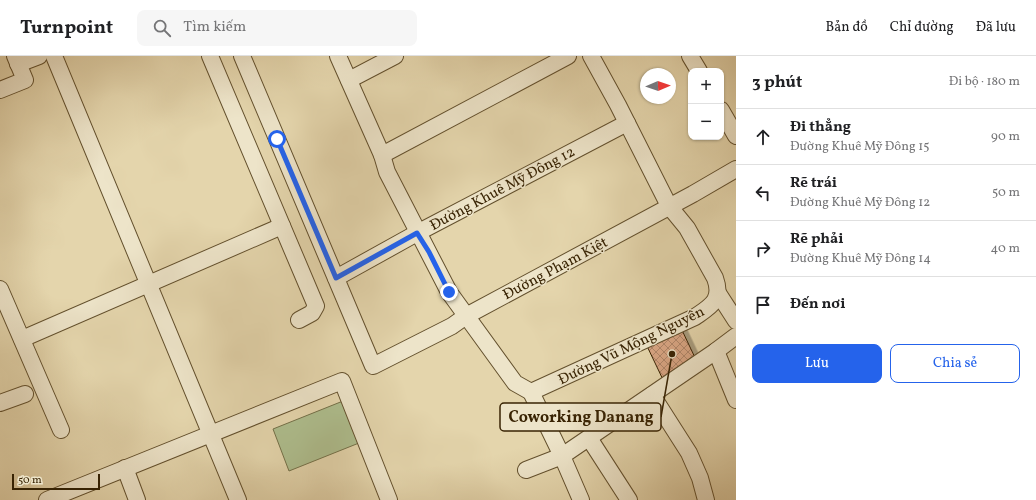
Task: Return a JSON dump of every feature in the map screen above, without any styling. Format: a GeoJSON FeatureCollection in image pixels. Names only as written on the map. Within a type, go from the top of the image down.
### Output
{"type":"FeatureCollection","features":[{"type":"Feature","properties":{"kind":"street"},"geometry":{"type":"LineString","coordinates":[[0,90],[25,80],[17,60],[39,56]]}},
{"type":"Feature","properties":{"kind":"street"},"geometry":{"type":"LineString","coordinates":[[210,56],[316,306],[312,313],[299,320]]}},
{"type":"Feature","properties":{"kind":"street"},"geometry":{"type":"LineString","coordinates":[[242,56],[336,278]]}},
{"type":"Feature","properties":{"kind":"street"},"geometry":{"type":"LineString","coordinates":[[338,56],[382,156],[387,172],[417,233],[429,252],[449,292],[515,383],[531,392],[562,456],[581,500]]}},
{"type":"Feature","properties":{"kind":"street"},"geometry":{"type":"LineString","coordinates":[[349,80],[395,56]]}},
{"type":"Feature","properties":{"kind":"street"},"geometry":{"type":"LineString","coordinates":[[382,156],[568,56]]}},
{"type":"Feature","properties":{"kind":"street","name":"Đường Vũ Mộng Nguyên"},"geometry":{"type":"LineString","coordinates":[[531,392],[695,317],[710,308],[715,301],[718,292],[716,278],[687,228],[669,206],[591,56]]}},
{"type":"Feature","properties":{"kind":"street"},"geometry":{"type":"LineString","coordinates":[[690,56],[697,68]]}},
{"type":"Feature","properties":{"kind":"street"},"geometry":{"type":"LineString","coordinates":[[60,58],[149,284],[238,500]]}},
{"type":"Feature","properties":{"kind":"street"},"geometry":{"type":"LineString","coordinates":[[724,115],[736,136]]}},
{"type":"Feature","properties":{"kind":"street","name":"Đường Khuê Mỹ Đông 12"},"geometry":{"type":"LineString","coordinates":[[336,278],[417,233],[627,123]]}},
{"type":"Feature","properties":{"kind":"street","name":"Đường Phạm Kiệt"},"geometry":{"type":"LineString","coordinates":[[336,278],[373,366],[452,326],[466,316],[736,169]]}},
{"type":"Feature","properties":{"kind":"street"},"geometry":{"type":"LineString","coordinates":[[22,339],[282,226]]}},
{"type":"Feature","properties":{"kind":"street"},"geometry":{"type":"LineString","coordinates":[[0,289],[61,430]]}},
{"type":"Feature","properties":{"kind":"street"},"geometry":{"type":"LineString","coordinates":[[718,292],[736,321]]}},
{"type":"Feature","properties":{"kind":"street"},"geometry":{"type":"LineString","coordinates":[[526,470],[562,456],[736,336]]}},
{"type":"Feature","properties":{"kind":"street"},"geometry":{"type":"LineString","coordinates":[[716,351],[736,400]]}},
{"type":"Feature","properties":{"kind":"street"},"geometry":{"type":"LineString","coordinates":[[48,500],[342,381],[389,500]]}},
{"type":"Feature","properties":{"kind":"street"},"geometry":{"type":"LineString","coordinates":[[0,403],[25,394]]}},
{"type":"Feature","properties":{"kind":"street"},"geometry":{"type":"LineString","coordinates":[[652,395],[688,453],[700,478],[706,500]]}},
{"type":"Feature","properties":{"kind":"street"},"geometry":{"type":"LineString","coordinates":[[589,438],[629,500]]}},
{"type":"Feature","properties":{"kind":"street"},"geometry":{"type":"LineString","coordinates":[[125,468],[137,500]]}},
{"type":"Feature","properties":{"kind":"green space"},"geometry":{"type":"Polygon","coordinates":[[[343,401],[359,443],[289,471],[273,429],[343,401]]]}},
{"type":"Feature","properties":{"kind":"building"},"geometry":{"type":"Polygon","coordinates":[[[681,328],[698,364],[666,386],[646,344],[681,328]]]}},
{"type":"Feature","properties":{"kind":"place","name":"Coworking Danang"},"geometry":{"type":"Point","coordinates":[672,354]}},
{"type":"Feature","properties":{"kind":"route"},"geometry":{"type":"LineString","coordinates":[[277,139],[336,278],[417,233],[429,252],[449,292]]}}]}
